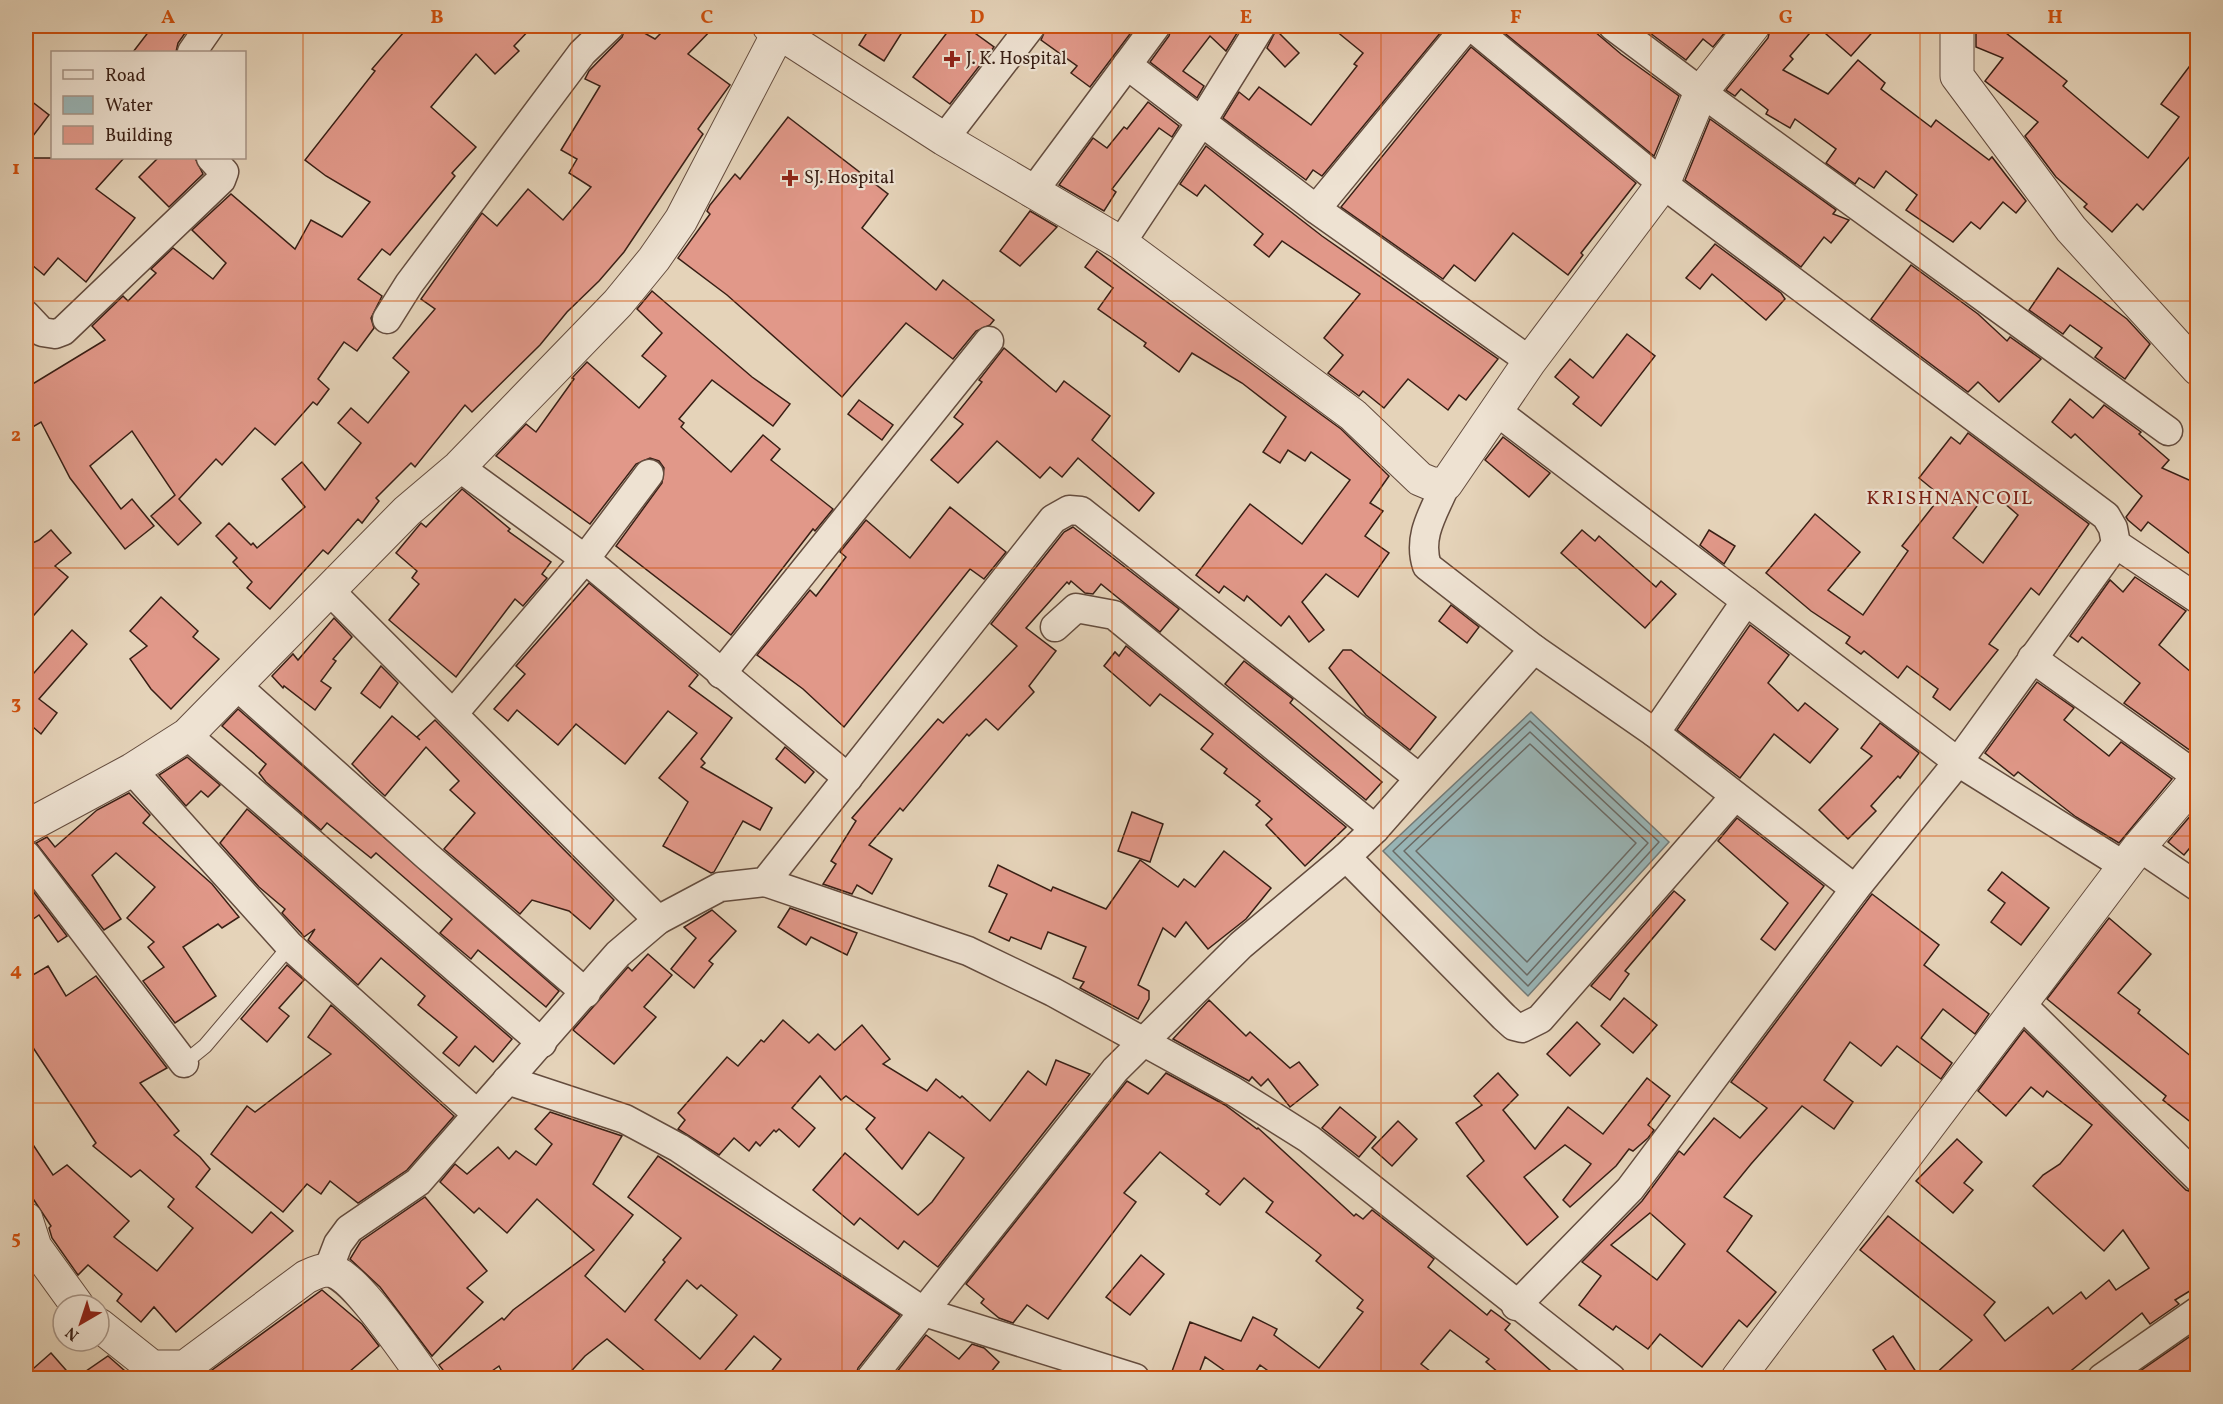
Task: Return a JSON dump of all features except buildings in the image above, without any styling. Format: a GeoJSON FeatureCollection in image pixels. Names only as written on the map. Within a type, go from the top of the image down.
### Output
{"type":"FeatureCollection","features":[{"type":"Feature","properties":{"kind":"street"},"geometry":{"type":"LineString","coordinates":[[193,51],[210,26]]}},
{"type":"Feature","properties":{"kind":"street"},"geometry":{"type":"LineString","coordinates":[[387,319],[409,284],[582,53],[610,26]]}},
{"type":"Feature","properties":{"kind":"street"},"geometry":{"type":"LineString","coordinates":[[944,139],[1031,26]]}},
{"type":"Feature","properties":{"kind":"street"},"geometry":{"type":"LineString","coordinates":[[1032,193],[1156,26]]}},
{"type":"Feature","properties":{"kind":"street"},"geometry":{"type":"LineString","coordinates":[[1121,243],[1200,124],[1261,26]]}},
{"type":"Feature","properties":{"kind":"street"},"geometry":{"type":"LineString","coordinates":[[1316,209],[1469,26],[1663,184],[2106,516],[2113,528],[2116,544],[2198,599]]}},
{"type":"Feature","properties":{"kind":"street"},"geometry":{"type":"LineString","coordinates":[[1613,26],[2168,430]]}},
{"type":"Feature","properties":{"kind":"street"},"geometry":{"type":"LineString","coordinates":[[1753,26],[1701,92],[1663,184],[1530,361],[1446,484],[1424,536],[1422,550],[1427,566],[1534,649],[1655,733],[1855,889]]}},
{"type":"Feature","properties":{"kind":"street"},"geometry":{"type":"LineString","coordinates":[[1957,26],[1957,76],[2071,230],[2198,369]]}},
{"type":"Feature","properties":{"kind":"street"},"geometry":{"type":"LineString","coordinates":[[26,827],[132,770],[187,735],[407,512],[459,467],[618,303],[654,259],[681,219],[776,28],[944,139],[1032,193],[1121,243],[1353,415],[1420,479],[1432,484],[1446,484]]}},
{"type":"Feature","properties":{"kind":"street"},"geometry":{"type":"LineString","coordinates":[[1127,65],[1200,124],[1530,361]]}},
{"type":"Feature","properties":{"kind":"street"},"geometry":{"type":"LineString","coordinates":[[26,315],[42,332],[55,334],[63,331],[221,180],[224,172],[212,159]]}},
{"type":"Feature","properties":{"kind":"street"},"geometry":{"type":"LineString","coordinates":[[721,674],[989,341]]}},
{"type":"Feature","properties":{"kind":"street"},"geometry":{"type":"LineString","coordinates":[[1496,410],[1958,762],[2132,857],[2198,887]]}},
{"type":"Feature","properties":{"kind":"street"},"geometry":{"type":"LineString","coordinates":[[459,467],[585,560],[848,778]]}},
{"type":"Feature","properties":{"kind":"street"},"geometry":{"type":"LineString","coordinates":[[453,714],[585,560],[649,474]]}},
{"type":"Feature","properties":{"kind":"street"},"geometry":{"type":"LineString","coordinates":[[765,882],[1053,519],[1069,510],[1081,511],[1419,778]]}},
{"type":"Feature","properties":{"kind":"street"},"geometry":{"type":"LineString","coordinates":[[1516,1306],[1630,1189],[1855,889],[1958,762],[2116,544]]}},
{"type":"Feature","properties":{"kind":"street"},"geometry":{"type":"LineString","coordinates":[[330,591],[658,920]]}},
{"type":"Feature","properties":{"kind":"street"},"geometry":{"type":"LineString","coordinates":[[1655,733],[1746,601]]}},
{"type":"Feature","properties":{"kind":"street"},"geometry":{"type":"LineString","coordinates":[[1055,627],[1076,608],[1114,615],[1375,829]]}},
{"type":"Feature","properties":{"kind":"street"},"geometry":{"type":"LineString","coordinates":[[871,1378],[1115,1070],[1241,945],[1346,857],[1375,829],[1534,649]]}},
{"type":"Feature","properties":{"kind":"street"},"geometry":{"type":"LineString","coordinates":[[1738,1378],[2132,857],[2198,777],[2032,658]]}},
{"type":"Feature","properties":{"kind":"street"},"geometry":{"type":"LineString","coordinates":[[237,686],[427,856],[586,993]]}},
{"type":"Feature","properties":{"kind":"street"},"geometry":{"type":"LineString","coordinates":[[187,735],[542,1043]]}},
{"type":"Feature","properties":{"kind":"street"},"geometry":{"type":"LineString","coordinates":[[132,770],[290,946],[476,1113]]}},
{"type":"Feature","properties":{"kind":"street"},"geometry":{"type":"LineString","coordinates":[[1346,857],[1504,1017],[1514,1026],[1522,1028],[1540,1019],[1735,796]]}},
{"type":"Feature","properties":{"kind":"street"},"geometry":{"type":"LineString","coordinates":[[26,855],[184,1063]]}},
{"type":"Feature","properties":{"kind":"street"},"geometry":{"type":"LineString","coordinates":[[328,1270],[338,1244],[349,1229],[418,1182],[476,1113],[542,1043],[618,954],[658,920],[720,887],[765,882],[968,951],[1053,992],[1233,1091],[1310,1139],[1516,1306],[1611,1378]]}},
{"type":"Feature","properties":{"kind":"street"},"geometry":{"type":"LineString","coordinates":[[2021,1004],[2198,1178]]}},
{"type":"Feature","properties":{"kind":"street"},"geometry":{"type":"LineString","coordinates":[[507,1080],[625,1119],[680,1148],[924,1312],[1084,1372],[1135,1378]]}},
{"type":"Feature","properties":{"kind":"street"},"geometry":{"type":"LineString","coordinates":[[26,1219],[35,1247],[68,1293]]}},
{"type":"Feature","properties":{"kind":"street"},"geometry":{"type":"LineString","coordinates":[[111,1338],[143,1373],[185,1366],[306,1277],[328,1270],[340,1274],[352,1284],[424,1378]]}},
{"type":"Feature","properties":{"kind":"street"},"geometry":{"type":"LineString","coordinates":[[2102,1378],[2198,1311]]}},
{"type":"Feature","properties":{"kind":"lane"},"geometry":{"type":"LineString","coordinates":[[184,1063],[205,1046],[290,946]]}},
{"type":"Feature","properties":{"kind":"water"},"geometry":{"type":"Polygon","coordinates":[[[1531,712],[1669,842],[1528,996],[1383,851],[1531,712]]]}},
{"type":"Feature","properties":{"kind":"place","name":"J. K. Hospital"},"geometry":{"type":"Point","coordinates":[952,59]}},
{"type":"Feature","properties":{"kind":"place","name":"SJ. Hospital"},"geometry":{"type":"Point","coordinates":[790,178]}},
{"type":"Feature","properties":{"kind":"district","name":"KRISHNANCOIL"},"geometry":{"type":"Point","coordinates":[1950,499]}}]}
